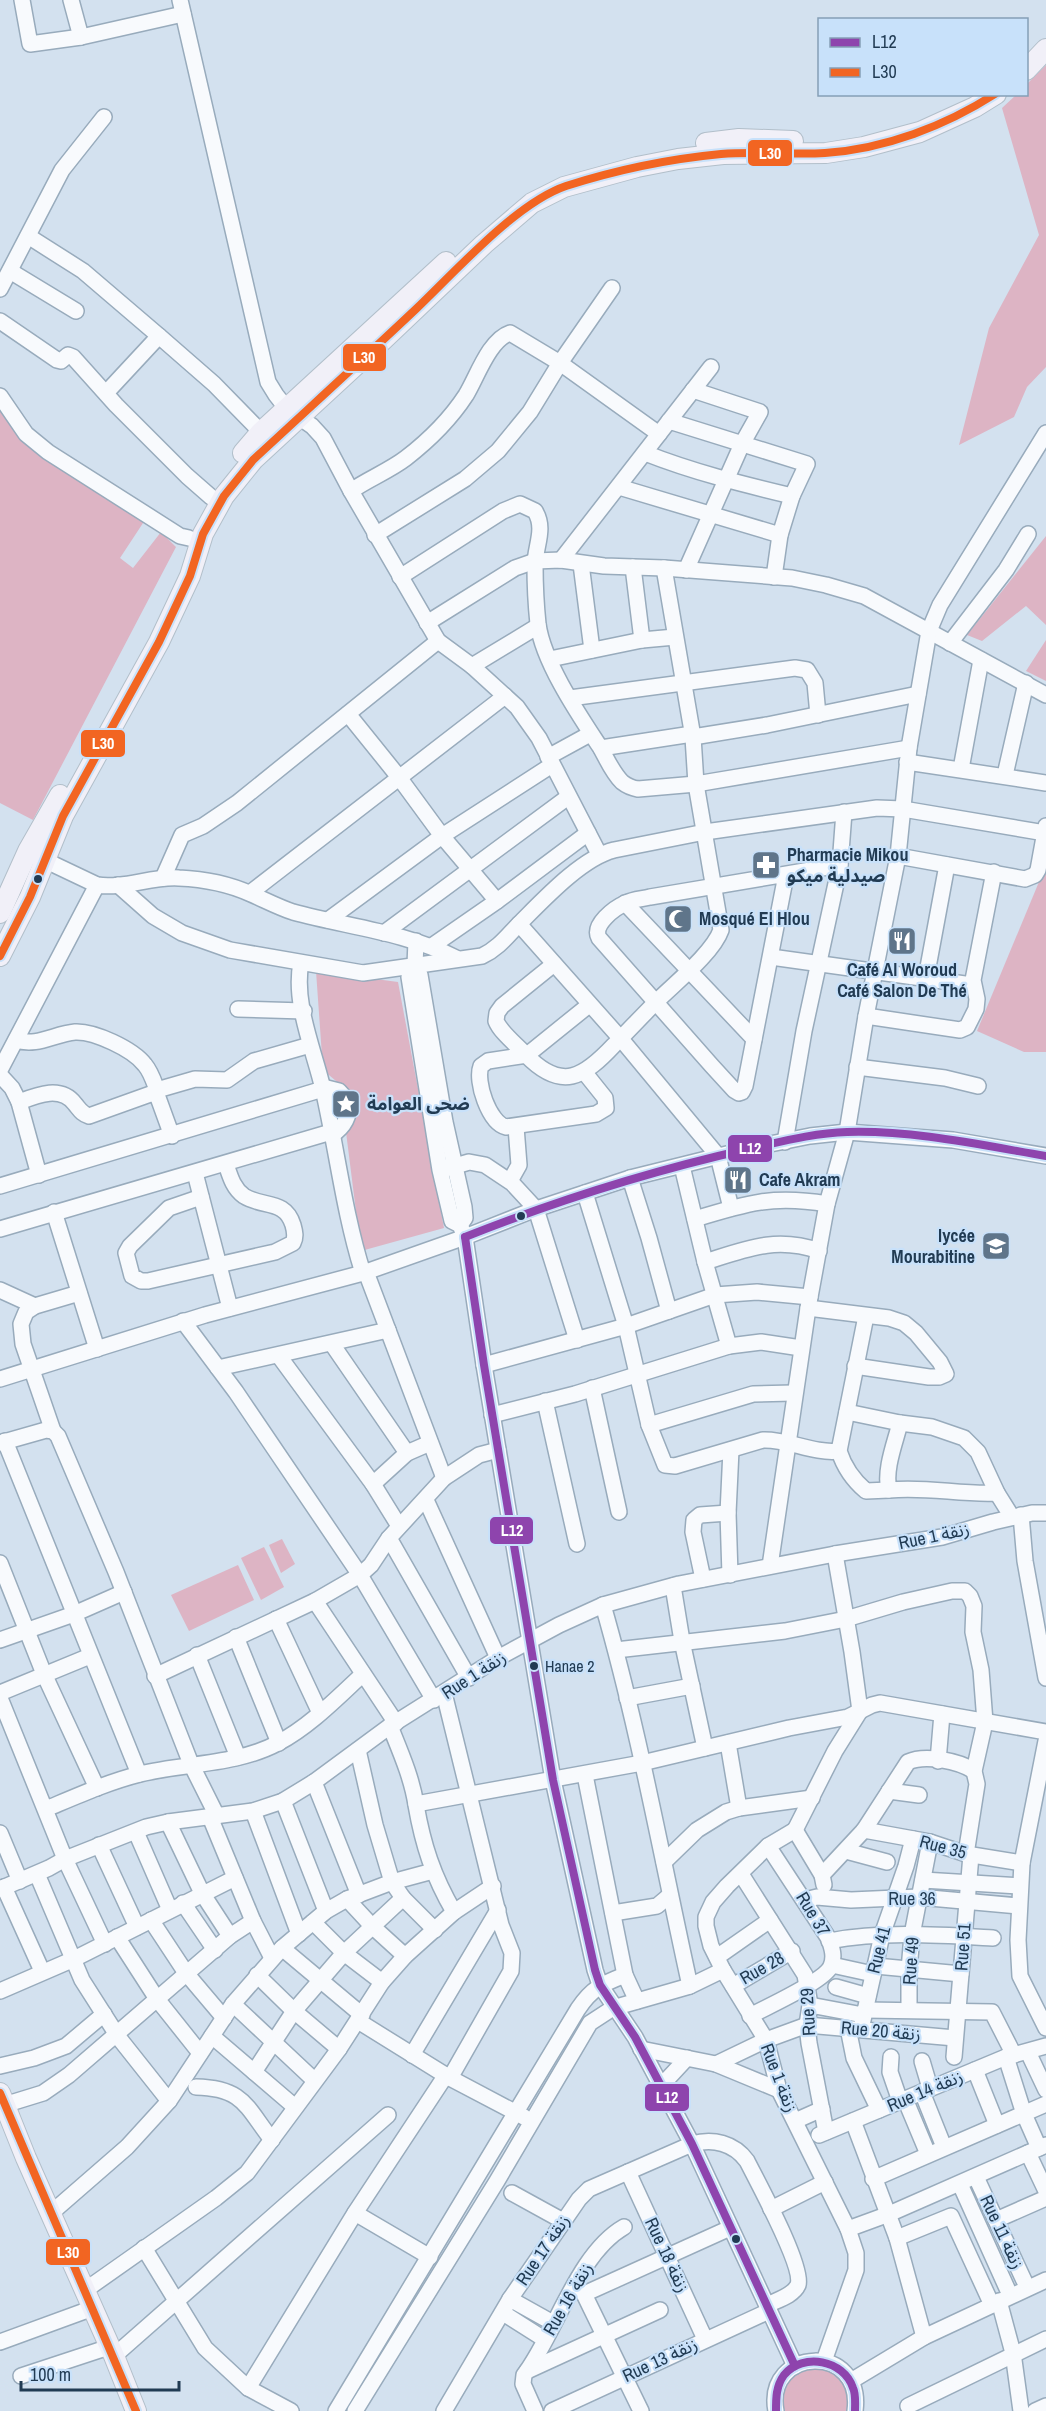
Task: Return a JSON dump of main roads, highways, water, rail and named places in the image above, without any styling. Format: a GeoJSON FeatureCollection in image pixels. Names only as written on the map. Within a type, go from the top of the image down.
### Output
{"type":"FeatureCollection","features":[{"type":"Feature","properties":{"kind":"main road"},"geometry":{"type":"LineString","coordinates":[[1028,50],[1046,32]]}},
{"type":"Feature","properties":{"kind":"main road"},"geometry":{"type":"LineString","coordinates":[[1028,68],[1046,49]]}},
{"type":"Feature","properties":{"kind":"main road"},"geometry":{"type":"LineString","coordinates":[[0,913],[63,816],[159,642],[190,576],[203,534],[224,496],[293,413],[469,242],[527,192],[551,179],[628,156],[684,145],[740,139],[815,142],[854,137],[929,116],[970,96]]}},
{"type":"Feature","properties":{"kind":"main road"},"geometry":{"type":"LineString","coordinates":[[0,956],[30,897],[36,856],[85,755],[172,588],[182,566],[189,538],[226,474],[261,432],[293,413],[532,203],[555,190],[637,167],[678,159],[723,154],[826,153],[864,147],[921,132],[975,107],[993,96]]}},
{"type":"Feature","properties":{"kind":"main road"},"geometry":{"type":"LineString","coordinates":[[2,2099],[136,2411]]}},
{"type":"Feature","properties":{"kind":"place","name":"Pharmacie Mikou صيدلية ميكو"},"geometry":{"type":"Point","coordinates":[766,865]}},
{"type":"Feature","properties":{"kind":"place","name":"Mosqué El Hlou"},"geometry":{"type":"Point","coordinates":[678,919]}},
{"type":"Feature","properties":{"kind":"place","name":"Café Al Woroud Café Salon De Thé"},"geometry":{"type":"Point","coordinates":[902,941]}},
{"type":"Feature","properties":{"kind":"place","name":"ضحى العوامة"},"geometry":{"type":"Point","coordinates":[346,1104]}},
{"type":"Feature","properties":{"kind":"place","name":"Cafe Akram"},"geometry":{"type":"Point","coordinates":[738,1180]}},
{"type":"Feature","properties":{"kind":"place","name":"lycée Mourabitine"},"geometry":{"type":"Point","coordinates":[996,1246]}},
{"type":"Feature","properties":{"kind":"place","name":"Hanae 2"},"geometry":{"type":"Point","coordinates":[534,1666]}}]}
